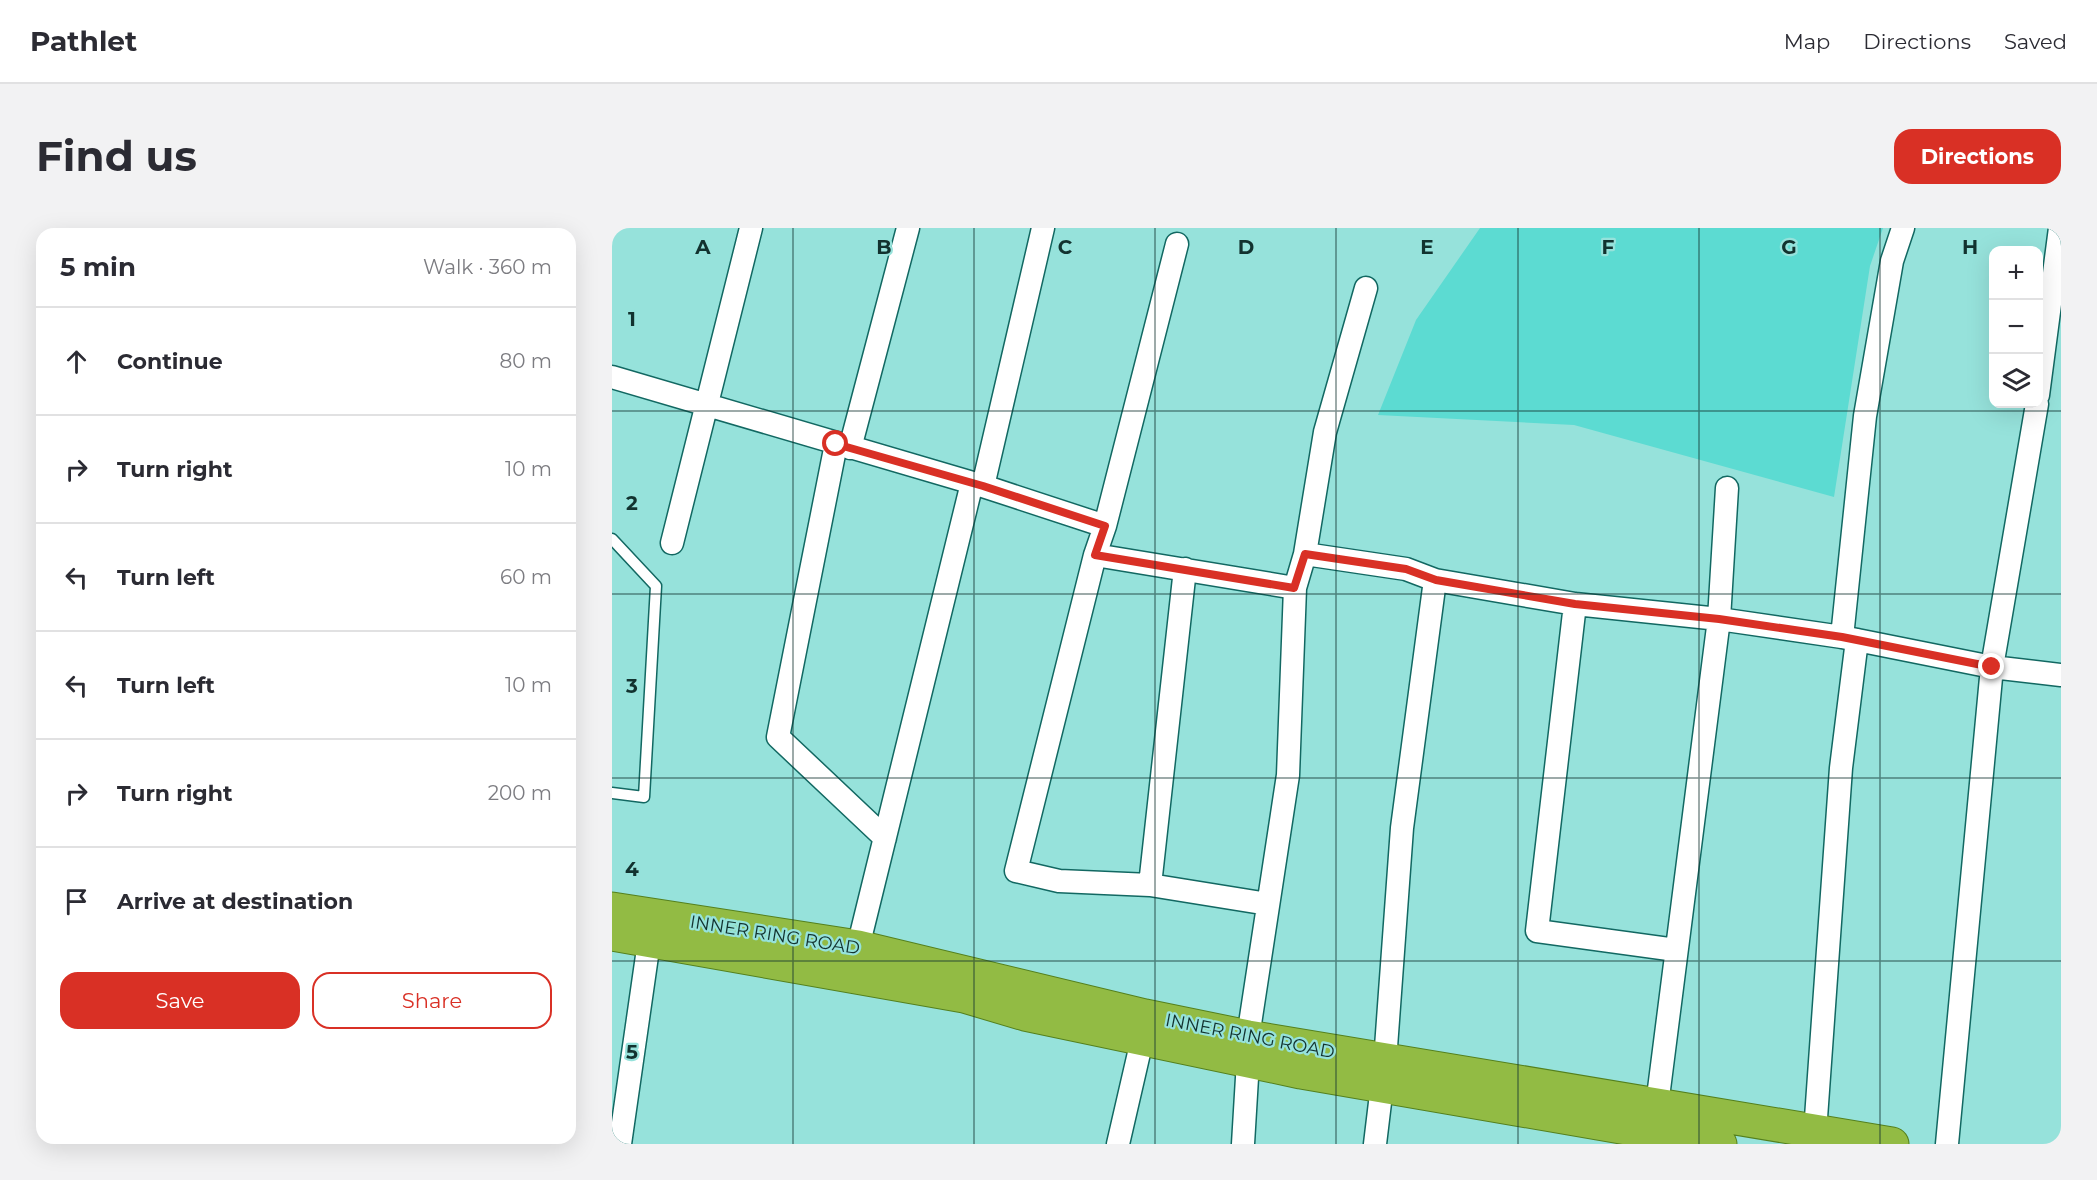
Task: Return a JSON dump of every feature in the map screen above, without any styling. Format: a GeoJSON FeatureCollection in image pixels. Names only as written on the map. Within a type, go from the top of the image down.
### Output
{"type":"FeatureCollection","features":[{"type":"Feature","properties":{"kind":"highway","name":"INNER RING ROAD"},"geometry":{"type":"LineString","coordinates":[[612,909],[651,928],[964,996],[1025,1014],[1142,1040],[1248,1049],[1383,1073],[1676,1140],[1720,1144]]}},
{"type":"Feature","properties":{"kind":"highway","name":"INNER RING ROAD"},"geometry":{"type":"LineString","coordinates":[[612,934],[651,928],[858,947],[1145,1016],[1248,1049]]}},
{"type":"Feature","properties":{"kind":"highway","name":"INNER RING ROAD"},"geometry":{"type":"LineString","coordinates":[[1383,1073],[1658,1105],[1892,1144]]}},
{"type":"Feature","properties":{"kind":"street"},"geometry":{"type":"LineString","coordinates":[[672,543],[751,228]]}},
{"type":"Feature","properties":{"kind":"street"},"geometry":{"type":"LineString","coordinates":[[885,838],[778,737],[843,446],[908,228]]}},
{"type":"Feature","properties":{"kind":"street"},"geometry":{"type":"LineString","coordinates":[[858,947],[1043,228]]}},
{"type":"Feature","properties":{"kind":"street"},"geometry":{"type":"LineString","coordinates":[[1815,1132],[1865,416],[1892,261],[1903,228]]}},
{"type":"Feature","properties":{"kind":"street"},"geometry":{"type":"LineString","coordinates":[[2043,356],[2060,228]]}},
{"type":"Feature","properties":{"kind":"street"},"geometry":{"type":"LineString","coordinates":[[1177,244],[1105,526],[1095,555],[1016,871],[1059,881],[1150,885],[1268,904]]}},
{"type":"Feature","properties":{"kind":"street"},"geometry":{"type":"LineString","coordinates":[[1243,1144],[1248,1049],[1288,775],[1294,588],[1305,554],[1325,432],[1366,288]]}},
{"type":"Feature","properties":{"kind":"street"},"geometry":{"type":"LineString","coordinates":[[612,377],[977,485],[1105,526]]}},
{"type":"Feature","properties":{"kind":"street"},"geometry":{"type":"LineString","coordinates":[[1947,1144],[1992,667],[2036,408]]}},
{"type":"Feature","properties":{"kind":"street"},"geometry":{"type":"LineString","coordinates":[[1658,1105],[1719,619],[1727,488]]}},
{"type":"Feature","properties":{"kind":"street"},"geometry":{"type":"LineString","coordinates":[[1305,554],[1406,569],[1436,580],[1575,604],[1719,619],[1850,639],[1992,667],[2061,675]]}},
{"type":"Feature","properties":{"kind":"street"},"geometry":{"type":"LineString","coordinates":[[1095,555],[1294,588]]}},
{"type":"Feature","properties":{"kind":"street"},"geometry":{"type":"LineString","coordinates":[[1150,885],[1185,569]]}},
{"type":"Feature","properties":{"kind":"street"},"geometry":{"type":"LineString","coordinates":[[1375,1144],[1383,1073],[1402,828],[1436,580]]}},
{"type":"Feature","properties":{"kind":"street"},"geometry":{"type":"LineString","coordinates":[[1575,604],[1537,931],[1676,951]]}},
{"type":"Feature","properties":{"kind":"street"},"geometry":{"type":"LineString","coordinates":[[620,1144],[651,928]]}},
{"type":"Feature","properties":{"kind":"street"},"geometry":{"type":"LineString","coordinates":[[1118,1144],[1142,1040]]}},
{"type":"Feature","properties":{"kind":"lane"},"geometry":{"type":"LineString","coordinates":[[612,538],[656,586],[644,797],[612,793]]}},
{"type":"Feature","properties":{"kind":"shaded area"},"geometry":{"type":"Polygon","coordinates":[[[1480,228],[1883,228],[1870,266],[1834,497],[1574,425],[1378,415],[1416,320],[1480,228]]]}},
{"type":"Feature","properties":{"kind":"route"},"geometry":{"type":"LineString","coordinates":[[836,444],[983,486],[1105,526],[1095,555],[1294,588],[1305,554],[1406,569],[1436,580],[1575,604],[1719,619],[1842,637],[1992,667]]}}]}
